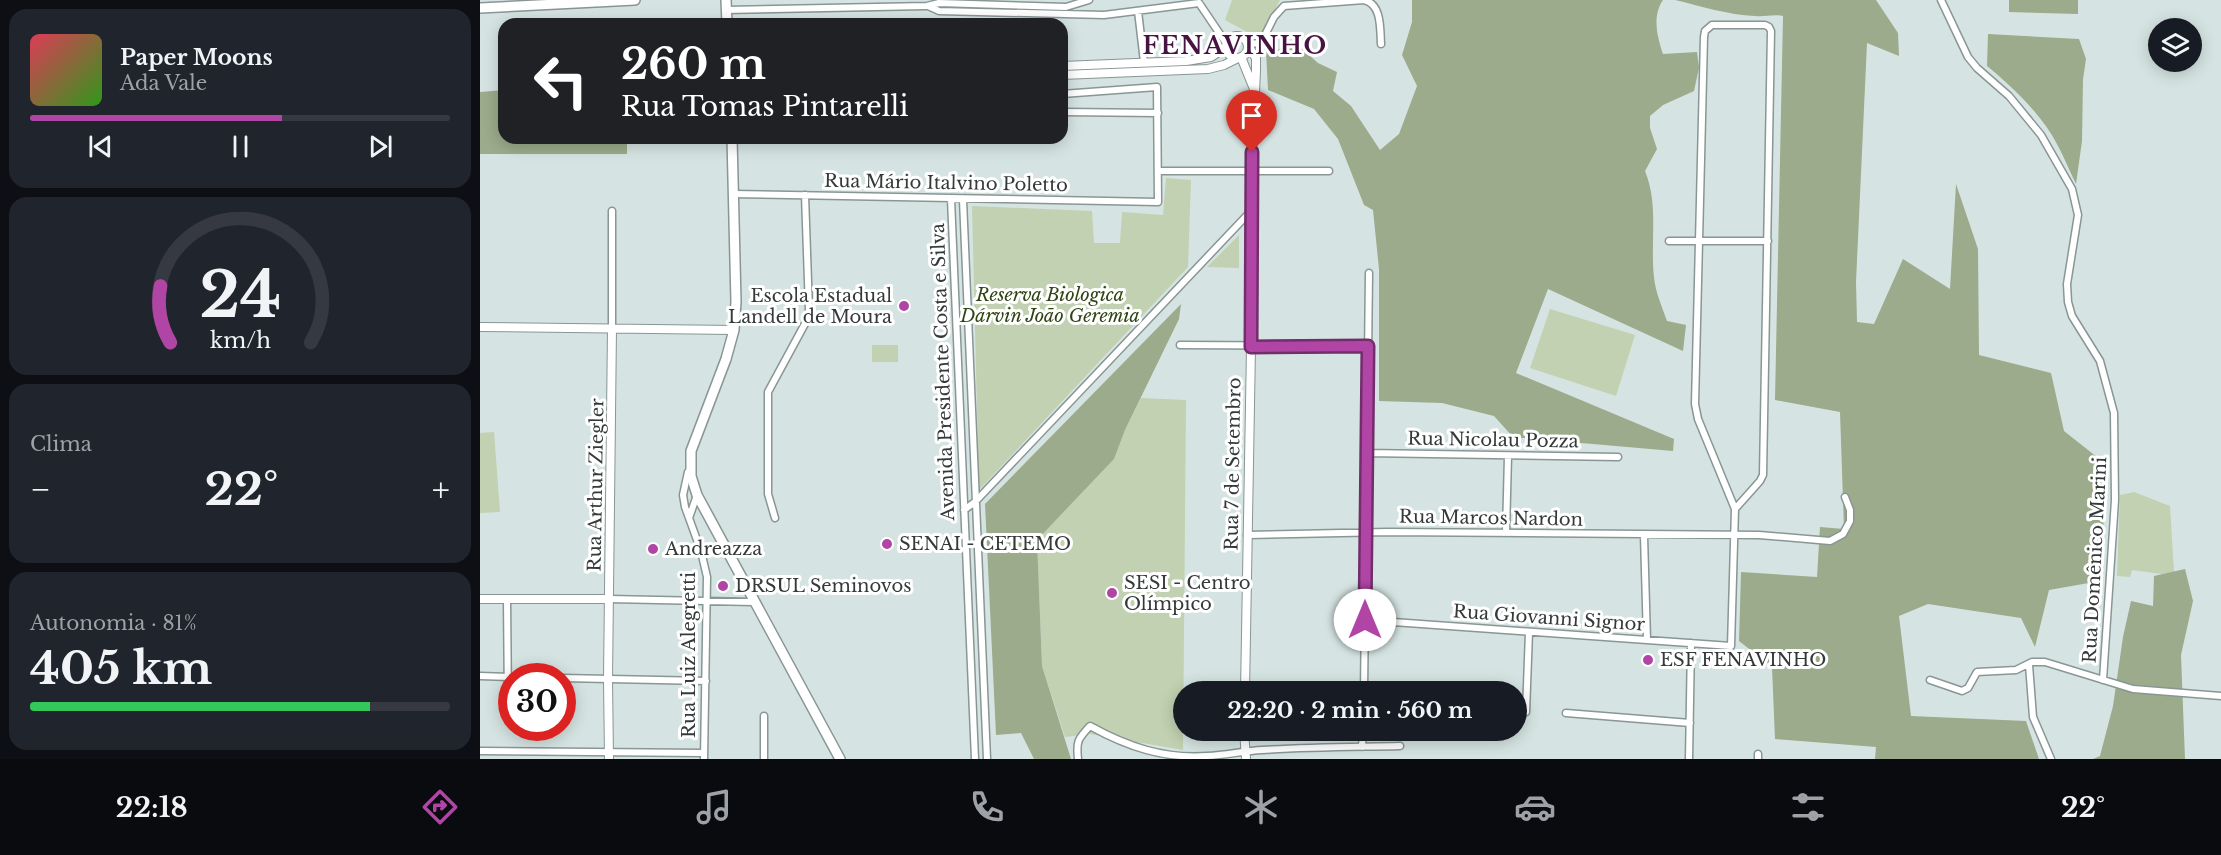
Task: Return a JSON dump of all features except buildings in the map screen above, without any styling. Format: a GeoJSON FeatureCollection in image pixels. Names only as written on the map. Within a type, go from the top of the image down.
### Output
{"type":"FeatureCollection","features":[{"type":"Feature","properties":{"kind":"main road"},"geometry":{"type":"LineString","coordinates":[[480,8],[529,3],[635,0]]}},
{"type":"Feature","properties":{"kind":"main road"},"geometry":{"type":"LineString","coordinates":[[732,144],[736,302],[734,330],[726,359],[691,451],[691,476],[697,495],[840,759]]}},
{"type":"Feature","properties":{"kind":"street"},"geometry":{"type":"LineString","coordinates":[[726,5],[927,6],[939,3],[1066,8],[1089,0]]}},
{"type":"Feature","properties":{"kind":"street"},"geometry":{"type":"LineString","coordinates":[[1191,0],[1199,3],[1225,45],[1228,55],[1240,58]]}},
{"type":"Feature","properties":{"kind":"street"},"geometry":{"type":"LineString","coordinates":[[1248,45],[1261,43],[1274,17],[1284,6],[1364,0],[1369,1],[1378,14],[1381,44]]}},
{"type":"Feature","properties":{"kind":"street","name":"Rua Domênico Marini"},"geometry":{"type":"LineString","coordinates":[[1930,680],[1962,691],[1968,688],[1977,672],[2016,670],[2037,661],[2103,680],[2115,500],[2113,406],[2100,361],[2072,316],[2068,302],[2067,284],[2078,215],[2072,189],[2041,135],[2009,96],[1968,57],[1941,0]]}},
{"type":"Feature","properties":{"kind":"street"},"geometry":{"type":"LineString","coordinates":[[927,6],[939,10],[1104,15],[1199,3]]}},
{"type":"Feature","properties":{"kind":"street"},"geometry":{"type":"LineString","coordinates":[[1138,11],[1144,63]]}},
{"type":"Feature","properties":{"kind":"street"},"geometry":{"type":"LineString","coordinates":[[1734,536],[1736,509],[1698,419],[1695,404],[1704,37],[1705,31],[1712,25],[1765,25],[1771,31],[1763,475],[1761,481],[1736,509]]}},
{"type":"Feature","properties":{"kind":"street"},"geometry":{"type":"LineString","coordinates":[[1068,66],[1144,63],[1164,66],[1208,69],[1240,58],[1246,53],[1248,45],[1245,39],[1238,35],[1231,37],[1211,57],[1199,60],[1164,66],[1068,74]]}},
{"type":"Feature","properties":{"kind":"street","name":"Rua 7 de Setembro"},"geometry":{"type":"LineString","coordinates":[[1245,681],[1251,347],[1251,172],[1256,58],[1248,45]]}},
{"type":"Feature","properties":{"kind":"street","name":"Rua 7 de Setembro"},"geometry":{"type":"LineString","coordinates":[[1240,58],[1255,94]]}},
{"type":"Feature","properties":{"kind":"street"},"geometry":{"type":"LineString","coordinates":[[1068,94],[1157,87],[1158,171],[1329,171]]}},
{"type":"Feature","properties":{"kind":"street"},"geometry":{"type":"LineString","coordinates":[[1068,112],[1158,113]]}},
{"type":"Feature","properties":{"kind":"street","name":"Rua Mário Italvino Poletto"},"geometry":{"type":"LineString","coordinates":[[733,194],[951,200],[1158,202],[1158,171]]}},
{"type":"Feature","properties":{"kind":"street"},"geometry":{"type":"LineString","coordinates":[[775,518],[768,494],[767,403],[771,383],[807,320],[805,195]]}},
{"type":"Feature","properties":{"kind":"street","name":"Avenida Presidente Costa e Silva"},"geometry":{"type":"LineString","coordinates":[[951,200],[975,759]]}},
{"type":"Feature","properties":{"kind":"street","name":"Avenida Presidente Costa e Silva"},"geometry":{"type":"LineString","coordinates":[[963,200],[987,759]]}},
{"type":"Feature","properties":{"kind":"street","name":"Rua Arthur Ziegler"},"geometry":{"type":"LineString","coordinates":[[609,756],[612,211]]}},
{"type":"Feature","properties":{"kind":"street"},"geometry":{"type":"LineString","coordinates":[[964,510],[975,502],[1251,211]]}},
{"type":"Feature","properties":{"kind":"street"},"geometry":{"type":"LineString","coordinates":[[1670,241],[1768,241]]}},
{"type":"Feature","properties":{"kind":"street"},"geometry":{"type":"LineString","coordinates":[[1364,681],[1369,273]]}},
{"type":"Feature","properties":{"kind":"street"},"geometry":{"type":"LineString","coordinates":[[480,327],[734,330]]}},
{"type":"Feature","properties":{"kind":"street"},"geometry":{"type":"LineString","coordinates":[[957,337],[968,337]]}},
{"type":"Feature","properties":{"kind":"street"},"geometry":{"type":"LineString","coordinates":[[1180,345],[1368,346]]}},
{"type":"Feature","properties":{"kind":"street"},"geometry":{"type":"LineString","coordinates":[[958,379],[970,378]]}},
{"type":"Feature","properties":{"kind":"street","name":"Rua Nicolau Pozza"},"geometry":{"type":"LineString","coordinates":[[1367,453],[1618,457]]}},
{"type":"Feature","properties":{"kind":"street"},"geometry":{"type":"LineString","coordinates":[[1506,533],[1508,456]]}},
{"type":"Feature","properties":{"kind":"street","name":"Rua Luiz Alegretti"},"geometry":{"type":"LineString","coordinates":[[690,466],[683,495],[705,563],[707,601],[704,756]]}},
{"type":"Feature","properties":{"kind":"street"},"geometry":{"type":"LineString","coordinates":[[689,518],[697,495]]}},
{"type":"Feature","properties":{"kind":"street","name":"Rua Marcos Nardon"},"geometry":{"type":"LineString","coordinates":[[1247,535],[1506,533],[1774,536],[1830,542],[1843,534],[1850,521],[1850,510],[1845,497]]}},
{"type":"Feature","properties":{"kind":"street"},"geometry":{"type":"LineString","coordinates":[[1644,536],[1647,640]]}},
{"type":"Feature","properties":{"kind":"street","name":"Rua Giovanni Signor"},"geometry":{"type":"LineString","coordinates":[[1365,620],[1731,646],[1734,536]]}},
{"type":"Feature","properties":{"kind":"street"},"geometry":{"type":"LineString","coordinates":[[480,599],[754,602]]}},
{"type":"Feature","properties":{"kind":"street"},"geometry":{"type":"LineString","coordinates":[[507,600],[509,663]]}},
{"type":"Feature","properties":{"kind":"street"},"geometry":{"type":"LineString","coordinates":[[1527,685],[1529,632]]}},
{"type":"Feature","properties":{"kind":"street"},"geometry":{"type":"LineString","coordinates":[[1689,759],[1691,643]]}},
{"type":"Feature","properties":{"kind":"street"},"geometry":{"type":"LineString","coordinates":[[2029,665],[2034,717],[2051,759]]}},
{"type":"Feature","properties":{"kind":"street"},"geometry":{"type":"LineString","coordinates":[[480,676],[498,677]]}},
{"type":"Feature","properties":{"kind":"street"},"geometry":{"type":"LineString","coordinates":[[576,678],[706,681]]}},
{"type":"Feature","properties":{"kind":"street"},"geometry":{"type":"LineString","coordinates":[[2103,680],[2133,688],[2221,696]]}},
{"type":"Feature","properties":{"kind":"street"},"geometry":{"type":"LineString","coordinates":[[1566,713],[1690,723]]}},
{"type":"Feature","properties":{"kind":"street"},"geometry":{"type":"LineString","coordinates":[[764,716],[764,759]]}},
{"type":"Feature","properties":{"kind":"street"},"geometry":{"type":"LineString","coordinates":[[973,725],[985,724]]}},
{"type":"Feature","properties":{"kind":"street"},"geometry":{"type":"LineString","coordinates":[[1078,759],[1079,738],[1090,726],[1136,748],[1166,756],[1204,757],[1400,746]]}},
{"type":"Feature","properties":{"kind":"street"},"geometry":{"type":"LineString","coordinates":[[1362,741],[1362,747]]}},
{"type":"Feature","properties":{"kind":"street"},"geometry":{"type":"LineString","coordinates":[[480,752],[510,755],[704,756]]}},
{"type":"Feature","properties":{"kind":"green space"},"geometry":{"type":"Polygon","coordinates":[[[1232,0],[1280,0],[1260,39],[1225,20],[1232,0]]]}},
{"type":"Feature","properties":{"kind":"green space"},"geometry":{"type":"Polygon","coordinates":[[[1412,0],[1663,0],[1658,13],[1657,33],[1663,54],[1697,52],[1699,68],[1694,91],[1663,105],[1650,116],[1650,128],[1657,149],[1645,171],[1652,197],[1653,264],[1656,288],[1667,321],[1686,325],[1683,351],[1548,289],[1516,373],[1674,439],[1673,451],[1513,437],[1494,416],[1442,403],[1379,401],[1379,269],[1373,210],[1364,205],[1338,139],[1314,109],[1268,90],[1266,51],[1300,47],[1318,63],[1337,72],[1333,91],[1351,106],[1380,150],[1399,134],[1417,86],[1402,55],[1412,22],[1412,0]]]}},
{"type":"Feature","properties":{"kind":"green space"},"geometry":{"type":"Polygon","coordinates":[[[1675,0],[1876,0],[1898,33],[1899,56],[1867,43],[1856,282],[1857,322],[1874,324],[1903,259],[1950,289],[1956,184],[1978,249],[1979,355],[2051,373],[2064,431],[2107,465],[2100,581],[2049,590],[2035,647],[2021,618],[1928,604],[1899,616],[1911,716],[2026,721],[2039,759],[1875,759],[1876,747],[1775,739],[1772,667],[1739,641],[1741,572],[1817,577],[1820,527],[1844,529],[1840,412],[1775,400],[1783,16],[1735,14],[1675,0]]]}},
{"type":"Feature","properties":{"kind":"green space"},"geometry":{"type":"Polygon","coordinates":[[[2009,0],[2078,0],[2078,14],[2009,12],[2009,0]]]}},
{"type":"Feature","properties":{"kind":"green space"},"geometry":{"type":"Polygon","coordinates":[[[1988,34],[2079,39],[2086,59],[2083,79],[2082,141],[2076,184],[2058,146],[2036,113],[1987,66],[1988,34]]]}},
{"type":"Feature","properties":{"kind":"green space"},"geometry":{"type":"Polygon","coordinates":[[[498,90],[498,144],[627,144],[627,154],[480,154],[480,92],[498,90]]]}},
{"type":"Feature","properties":{"kind":"green space","name":"Reserva Biologica Dárvin João Geremia"},"geometry":{"type":"Polygon","coordinates":[[[1166,178],[1191,180],[1188,267],[979,490],[972,206],[1092,211],[1094,243],[1120,243],[1122,212],[1163,215],[1166,178]]]}},
{"type":"Feature","properties":{"kind":"green space"},"geometry":{"type":"Polygon","coordinates":[[[1239,235],[1239,268],[1207,267],[1239,235]]]}},
{"type":"Feature","properties":{"kind":"green space"},"geometry":{"type":"Polygon","coordinates":[[[1181,304],[1179,319],[1125,430],[1114,459],[1037,540],[1042,666],[1071,759],[1034,759],[1021,733],[996,735],[985,504],[1181,304]]]}},
{"type":"Feature","properties":{"kind":"green space"},"geometry":{"type":"Polygon","coordinates":[[[1550,309],[1635,335],[1616,396],[1530,368],[1550,309]]]}},
{"type":"Feature","properties":{"kind":"green space"},"geometry":{"type":"Polygon","coordinates":[[[872,345],[898,345],[898,362],[872,362],[872,345]]]}},
{"type":"Feature","properties":{"kind":"green space","name":"SESI - Centro Olímpico"},"geometry":{"type":"Polygon","coordinates":[[[1141,398],[1186,400],[1184,681],[1173,681],[1173,741],[1183,741],[1183,750],[1090,734],[1065,737],[1042,666],[1037,540],[1114,459],[1141,398]]]}},
{"type":"Feature","properties":{"kind":"green space"},"geometry":{"type":"Polygon","coordinates":[[[494,432],[500,512],[480,513],[480,433],[494,432]]]}},
{"type":"Feature","properties":{"kind":"green space"},"geometry":{"type":"Polygon","coordinates":[[[2134,492],[2170,506],[2174,572],[2162,574],[2132,570],[2130,577],[2117,576],[2120,495],[2134,492]]]}},
{"type":"Feature","properties":{"kind":"green space"},"geometry":{"type":"Polygon","coordinates":[[[2185,569],[2193,601],[2181,655],[2185,759],[2093,759],[2100,756],[2113,706],[2123,637],[2131,601],[2153,606],[2154,576],[2185,569]]]}},
{"type":"Feature","properties":{"kind":"place","name":"Escola Estadual Landell de Moura"},"geometry":{"type":"Point","coordinates":[904,306]}},
{"type":"Feature","properties":{"kind":"place","name":"SENAI - CETEMO"},"geometry":{"type":"Point","coordinates":[887,544]}},
{"type":"Feature","properties":{"kind":"place","name":"Andreazza"},"geometry":{"type":"Point","coordinates":[653,549]}},
{"type":"Feature","properties":{"kind":"place","name":"DRSUL Seminovos"},"geometry":{"type":"Point","coordinates":[723,586]}},
{"type":"Feature","properties":{"kind":"place","name":"SESI - Centro Olímpico"},"geometry":{"type":"Point","coordinates":[1112,593]}},
{"type":"Feature","properties":{"kind":"place","name":"ESF FENAVINHO"},"geometry":{"type":"Point","coordinates":[1648,660]}},
{"type":"Feature","properties":{"kind":"district","name":"FENAVINHO"},"geometry":{"type":"Point","coordinates":[1235,45]}},
{"type":"Feature","properties":{"kind":"route"},"geometry":{"type":"LineString","coordinates":[[1252,152],[1251,347],[1368,346],[1365,620]]}}]}
